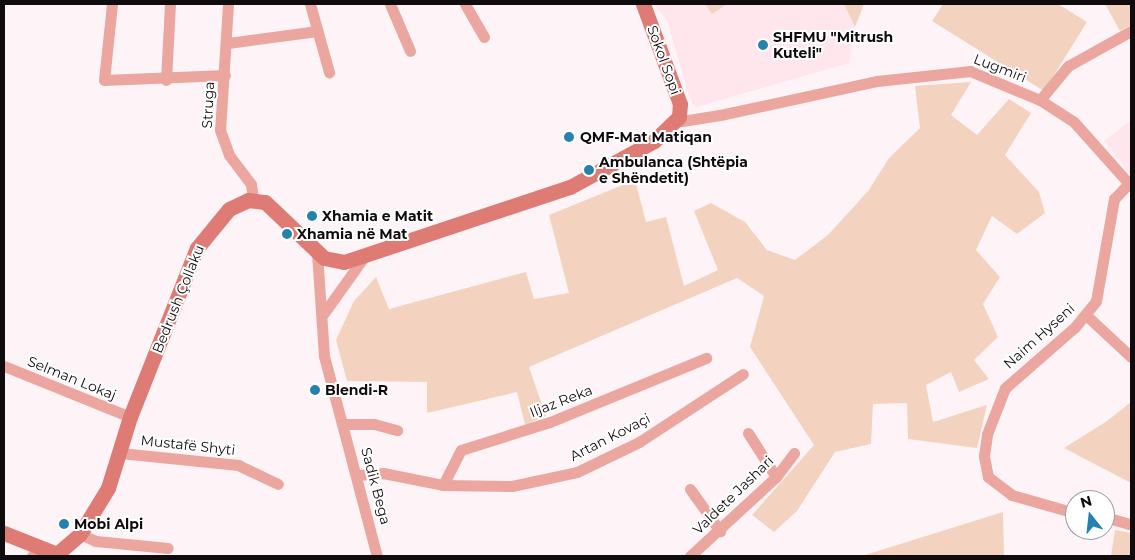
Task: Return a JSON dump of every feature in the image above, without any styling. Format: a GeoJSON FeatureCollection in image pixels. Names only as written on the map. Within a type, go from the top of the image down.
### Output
{"type":"FeatureCollection","features":[{"type":"Feature","properties":{"kind":"street"},"geometry":{"type":"LineString","coordinates":[[112,4],[104,80],[143,76],[166,80],[225,75]]}},
{"type":"Feature","properties":{"kind":"street"},"geometry":{"type":"LineString","coordinates":[[166,80],[170,4]]}},
{"type":"Feature","properties":{"kind":"street","name":"Struga"},"geometry":{"type":"LineString","coordinates":[[228,4],[228,43],[222,139],[251,184],[253,199]]}},
{"type":"Feature","properties":{"kind":"street"},"geometry":{"type":"LineString","coordinates":[[310,4],[329,72]]}},
{"type":"Feature","properties":{"kind":"street"},"geometry":{"type":"LineString","coordinates":[[390,4],[410,51]]}},
{"type":"Feature","properties":{"kind":"street"},"geometry":{"type":"LineString","coordinates":[[465,4],[484,37]]}},
{"type":"Feature","properties":{"kind":"street","name":"Sokol Sopi"},"geometry":{"type":"LineString","coordinates":[[643,4],[678,98],[679,117]]}},
{"type":"Feature","properties":{"kind":"street"},"geometry":{"type":"LineString","coordinates":[[1040,100],[1068,66],[1131,30]]}},
{"type":"Feature","properties":{"kind":"street"},"geometry":{"type":"LineString","coordinates":[[228,43],[317,31]]}},
{"type":"Feature","properties":{"kind":"street","name":"Lugmiri"},"geometry":{"type":"LineString","coordinates":[[679,117],[682,121],[720,115],[949,69],[982,74],[1040,100],[1074,122],[1129,185]]}},
{"type":"Feature","properties":{"kind":"street"},"geometry":{"type":"LineString","coordinates":[[253,199],[271,207],[317,253],[333,262],[364,257],[597,176],[640,152],[679,117]]}},
{"type":"Feature","properties":{"kind":"street","name":"Naim Hyseni"},"geometry":{"type":"LineString","coordinates":[[1065,510],[1012,495],[988,477],[984,456],[994,409],[1005,388],[1086,314],[1098,292],[1114,199],[1129,185]]}},
{"type":"Feature","properties":{"kind":"street","name":"Bedrush Çollaku"},"geometry":{"type":"LineString","coordinates":[[56,555],[80,534],[104,497],[120,453],[130,417],[200,242],[220,216],[253,199]]}},
{"type":"Feature","properties":{"kind":"street","name":"Sadik Bega"},"geometry":{"type":"LineString","coordinates":[[317,253],[324,314],[324,356],[358,475],[377,556]]}},
{"type":"Feature","properties":{"kind":"street"},"geometry":{"type":"LineString","coordinates":[[324,314],[364,257]]}},
{"type":"Feature","properties":{"kind":"street"},"geometry":{"type":"LineString","coordinates":[[1086,314],[1131,357]]}},
{"type":"Feature","properties":{"kind":"street","name":"Iljaz Reka"},"geometry":{"type":"LineString","coordinates":[[443,485],[461,450],[550,422],[706,358]]}},
{"type":"Feature","properties":{"kind":"street","name":"Selman Lokaj"},"geometry":{"type":"LineString","coordinates":[[4,366],[130,417]]}},
{"type":"Feature","properties":{"kind":"street","name":"Artan Kovaçi"},"geometry":{"type":"LineString","coordinates":[[358,475],[383,473],[443,485],[512,486],[577,472],[639,442],[743,374]]}},
{"type":"Feature","properties":{"kind":"street"},"geometry":{"type":"LineString","coordinates":[[343,424],[374,424],[397,430]]}},
{"type":"Feature","properties":{"kind":"street"},"geometry":{"type":"LineString","coordinates":[[748,432],[776,477]]}},
{"type":"Feature","properties":{"kind":"street","name":"Mustafë Shyti"},"geometry":{"type":"LineString","coordinates":[[120,453],[238,465],[278,484]]}},
{"type":"Feature","properties":{"kind":"street","name":"Valdete Jashari"},"geometry":{"type":"LineString","coordinates":[[690,556],[720,531],[776,477],[794,453]]}},
{"type":"Feature","properties":{"kind":"street"},"geometry":{"type":"LineString","coordinates":[[690,489],[720,531]]}},
{"type":"Feature","properties":{"kind":"street"},"geometry":{"type":"LineString","coordinates":[[1115,520],[1129,524]]}},
{"type":"Feature","properties":{"kind":"street"},"geometry":{"type":"LineString","coordinates":[[4,533],[56,555]]}},
{"type":"Feature","properties":{"kind":"street"},"geometry":{"type":"LineString","coordinates":[[80,534],[96,541],[168,548]]}},
{"type":"Feature","properties":{"kind":"street"},"geometry":{"type":"LineString","coordinates":[[32,556],[56,555]]}},
{"type":"Feature","properties":{"kind":"shaded area","name":"SHFMU \"Mitrush Kuteli\""},"geometry":{"type":"Polygon","coordinates":[[[654,4],[844,4],[855,27],[849,63],[697,107],[691,103],[668,23],[654,4]]]}},
{"type":"Feature","properties":{"kind":"shaded area"},"geometry":{"type":"Polygon","coordinates":[[[705,4],[727,4],[712,14],[705,4]]]}},
{"type":"Feature","properties":{"kind":"shaded area"},"geometry":{"type":"Polygon","coordinates":[[[844,4],[864,4],[855,27],[844,4]]]}},
{"type":"Feature","properties":{"kind":"shaded area"},"geometry":{"type":"Polygon","coordinates":[[[943,4],[1058,4],[1087,22],[1044,91],[932,21],[943,4]]]}},
{"type":"Feature","properties":{"kind":"shaded area"},"geometry":{"type":"Polygon","coordinates":[[[1105,4],[1131,4],[1131,25],[1120,31],[1105,4]]]}},
{"type":"Feature","properties":{"kind":"shaded area"},"geometry":{"type":"Polygon","coordinates":[[[971,82],[951,115],[977,135],[1009,99],[1031,113],[1005,155],[1039,192],[1045,213],[1017,234],[992,216],[976,250],[1000,277],[983,304],[998,337],[974,360],[989,379],[959,392],[951,372],[926,385],[933,422],[987,405],[977,448],[908,439],[907,403],[873,404],[871,444],[835,452],[797,511],[774,532],[752,515],[814,445],[750,347],[764,296],[737,278],[529,367],[546,416],[525,425],[517,392],[427,413],[427,382],[347,381],[336,340],[354,301],[376,277],[389,309],[526,272],[534,299],[569,293],[549,215],[635,180],[646,222],[666,217],[684,286],[718,270],[694,211],[711,203],[745,222],[767,250],[795,260],[828,235],[869,190],[889,158],[920,128],[915,86],[971,82]]]}},
{"type":"Feature","properties":{"kind":"shaded area"},"geometry":{"type":"Polygon","coordinates":[[[1131,120],[1131,175],[1104,141],[1131,120]]]}},
{"type":"Feature","properties":{"kind":"shaded area"},"geometry":{"type":"Polygon","coordinates":[[[1131,402],[1131,483],[1064,448],[1107,421],[1131,402]]]}},
{"type":"Feature","properties":{"kind":"shaded area"},"geometry":{"type":"Polygon","coordinates":[[[1003,512],[1004,556],[862,556],[1003,512]]]}},
{"type":"Feature","properties":{"kind":"shaded area"},"geometry":{"type":"Polygon","coordinates":[[[1115,530],[1131,533],[1131,556],[1111,556],[1115,540],[1115,530]]]}},
{"type":"Feature","properties":{"kind":"place","name":"SHFMU \"Mitrush Kuteli\""},"geometry":{"type":"Point","coordinates":[763,45]}},
{"type":"Feature","properties":{"kind":"place","name":"QMF-Mat Matiqan"},"geometry":{"type":"Point","coordinates":[569,137]}},
{"type":"Feature","properties":{"kind":"place","name":"Ambulanca (Shtëpia e Shëndetit)"},"geometry":{"type":"Point","coordinates":[589,170]}},
{"type":"Feature","properties":{"kind":"place","name":"Xhamia e Matit"},"geometry":{"type":"Point","coordinates":[312,216]}},
{"type":"Feature","properties":{"kind":"place","name":"Xhamia në Mat"},"geometry":{"type":"Point","coordinates":[287,234]}},
{"type":"Feature","properties":{"kind":"place","name":"Blendi-R"},"geometry":{"type":"Point","coordinates":[315,390]}},
{"type":"Feature","properties":{"kind":"place","name":"Mobi Alpi"},"geometry":{"type":"Point","coordinates":[64,524]}}]}
